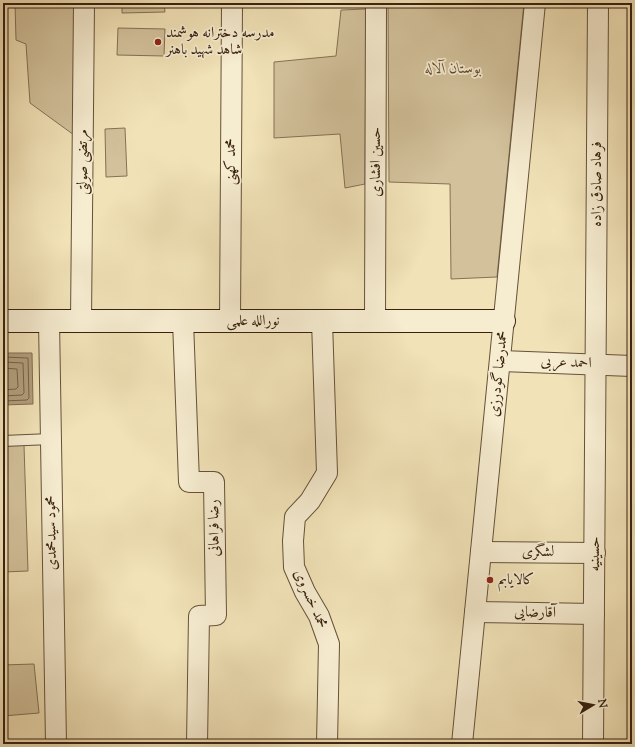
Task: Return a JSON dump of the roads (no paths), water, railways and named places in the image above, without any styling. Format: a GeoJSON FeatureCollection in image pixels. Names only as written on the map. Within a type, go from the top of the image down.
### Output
{"type":"FeatureCollection","features":[{"type":"Feature","properties":{"kind":"street","name":"مرتضی صولتی"},"geometry":{"type":"LineString","coordinates":[[81,321],[84,3]]}},
{"type":"Feature","properties":{"kind":"street","name":"محمد کهنی"},"geometry":{"type":"LineString","coordinates":[[230,321],[232,3]]}},
{"type":"Feature","properties":{"kind":"street","name":"حسین افشاری"},"geometry":{"type":"LineString","coordinates":[[375,321],[376,3]]}},
{"type":"Feature","properties":{"kind":"street","name":"محمدرضا گودرزی"},"geometry":{"type":"LineString","coordinates":[[462,744],[535,3]]}},
{"type":"Feature","properties":{"kind":"street","name":"فرهاد صادق زاده"},"geometry":{"type":"LineString","coordinates":[[596,364],[598,3]]}},
{"type":"Feature","properties":{"kind":"street","name":"نورالله علمی"},"geometry":{"type":"LineString","coordinates":[[3,321],[504,321]]}},
{"type":"Feature","properties":{"kind":"street","name":"محمود سیدمحمدی"},"geometry":{"type":"LineString","coordinates":[[49,321],[56,744]]}},
{"type":"Feature","properties":{"kind":"street","name":"رضا فراهانی"},"geometry":{"type":"LineString","coordinates":[[183,321],[189,482],[214,482],[216,615],[199,616],[197,744]]}},
{"type":"Feature","properties":{"kind":"street","name":"محمد خسروی"},"geometry":{"type":"LineString","coordinates":[[322,321],[327,473],[310,501],[296,517],[293,541],[294,567],[305,592],[319,616],[329,644],[327,744]]}},
{"type":"Feature","properties":{"kind":"street","name":"احمد عربی"},"geometry":{"type":"LineString","coordinates":[[500,361],[632,366]]}},
{"type":"Feature","properties":{"kind":"street","name":"حسینیه"},"geometry":{"type":"LineString","coordinates":[[593,744],[596,364]]}},
{"type":"Feature","properties":{"kind":"street","name":"لشگری"},"geometry":{"type":"LineString","coordinates":[[481,552],[595,552]]}},
{"type":"Feature","properties":{"kind":"street","name":"آقارضایی"},"geometry":{"type":"LineString","coordinates":[[475,612],[594,614]]}},
{"type":"Feature","properties":{"kind":"lane"},"geometry":{"type":"LineString","coordinates":[[3,441],[51,439]]}},
{"type":"Feature","properties":{"kind":"water"},"geometry":{"type":"Polygon","coordinates":[[[3,353],[32,353],[33,404],[3,405],[3,353]]]}},
{"type":"Feature","properties":{"kind":"place","name":"مدرسه دخترانه هوشمند شاهد شهید باهنر"},"geometry":{"type":"Point","coordinates":[158,42]}},
{"type":"Feature","properties":{"kind":"place","name":"کالایابم"},"geometry":{"type":"Point","coordinates":[490,580]}},
{"type":"Feature","properties":{"kind":"park label","name":"بوستان آلاله"},"geometry":{"type":"Point","coordinates":[453,69]}}]}
